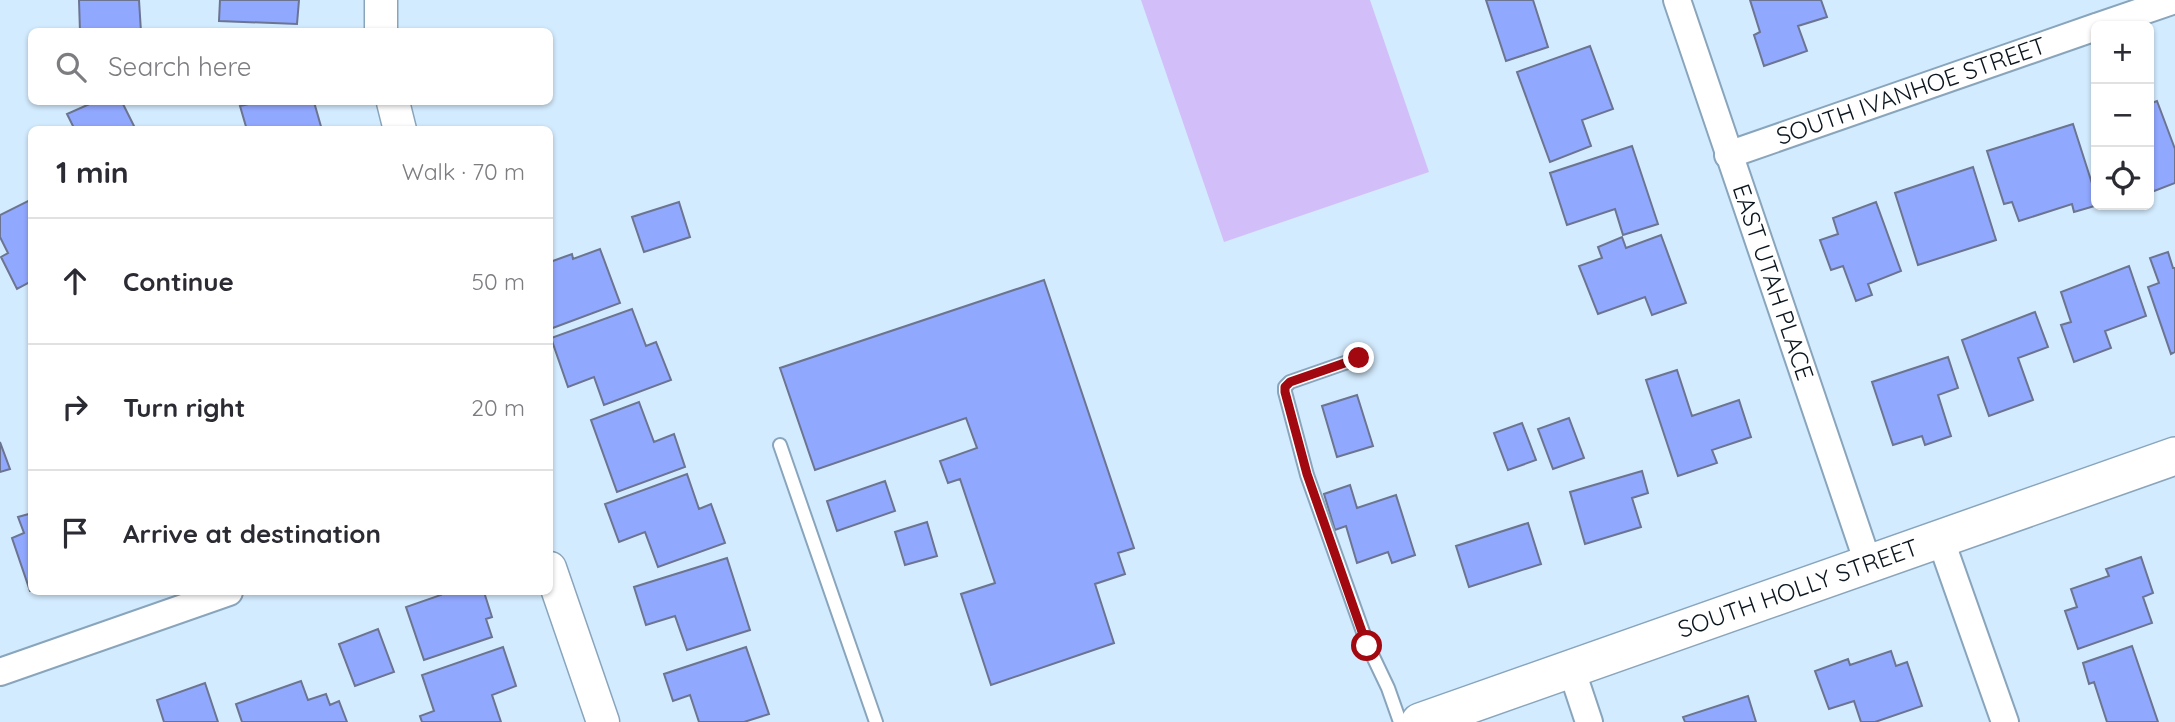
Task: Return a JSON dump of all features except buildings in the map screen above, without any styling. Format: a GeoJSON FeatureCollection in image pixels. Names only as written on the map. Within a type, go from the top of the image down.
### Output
{"type":"FeatureCollection","features":[{"type":"Feature","properties":{"kind":"main road","name":"SOUTH HOLLY STREET"},"geometry":{"type":"LineString","coordinates":[[1420,722],[2175,456]]}},
{"type":"Feature","properties":{"kind":"street"},"geometry":{"type":"LineString","coordinates":[[381,0],[381,28]]}},
{"type":"Feature","properties":{"kind":"street","name":"EAST UTAH PLACE"},"geometry":{"type":"LineString","coordinates":[[1677,0],[1868,563]]}},
{"type":"Feature","properties":{"kind":"street","name":"SOUTH IVANHOE STREET"},"geometry":{"type":"LineString","coordinates":[[2115,21],[2175,0]]}},
{"type":"Feature","properties":{"kind":"street","name":"SOUTH IVANHOE STREET"},"geometry":{"type":"LineString","coordinates":[[1728,155],[2091,29]]}},
{"type":"Feature","properties":{"kind":"street"},"geometry":{"type":"LineString","coordinates":[[394,105],[399,126]]}},
{"type":"Feature","properties":{"kind":"street"},"geometry":{"type":"LineString","coordinates":[[1940,538],[2005,722]]}},
{"type":"Feature","properties":{"kind":"street"},"geometry":{"type":"LineString","coordinates":[[553,577],[603,722]]}},
{"type":"Feature","properties":{"kind":"street"},"geometry":{"type":"LineString","coordinates":[[0,672],[220,595]]}},
{"type":"Feature","properties":{"kind":"street"},"geometry":{"type":"LineString","coordinates":[[1571,668],[1589,722]]}},
{"type":"Feature","properties":{"kind":"lane"},"geometry":{"type":"LineString","coordinates":[[1359,358],[1290,382],[1285,387],[1285,392],[1307,474],[1367,646],[1388,688],[1399,722]]}},
{"type":"Feature","properties":{"kind":"lane"},"geometry":{"type":"LineString","coordinates":[[780,445],[876,722]]}},
{"type":"Feature","properties":{"kind":"shaded area"},"geometry":{"type":"Polygon","coordinates":[[[1141,0],[1370,0],[1429,172],[1224,242],[1141,0]]]}},
{"type":"Feature","properties":{"kind":"route"},"geometry":{"type":"LineString","coordinates":[[1359,358],[1290,382],[1285,387],[1285,392],[1307,474],[1367,646]]}}]}
